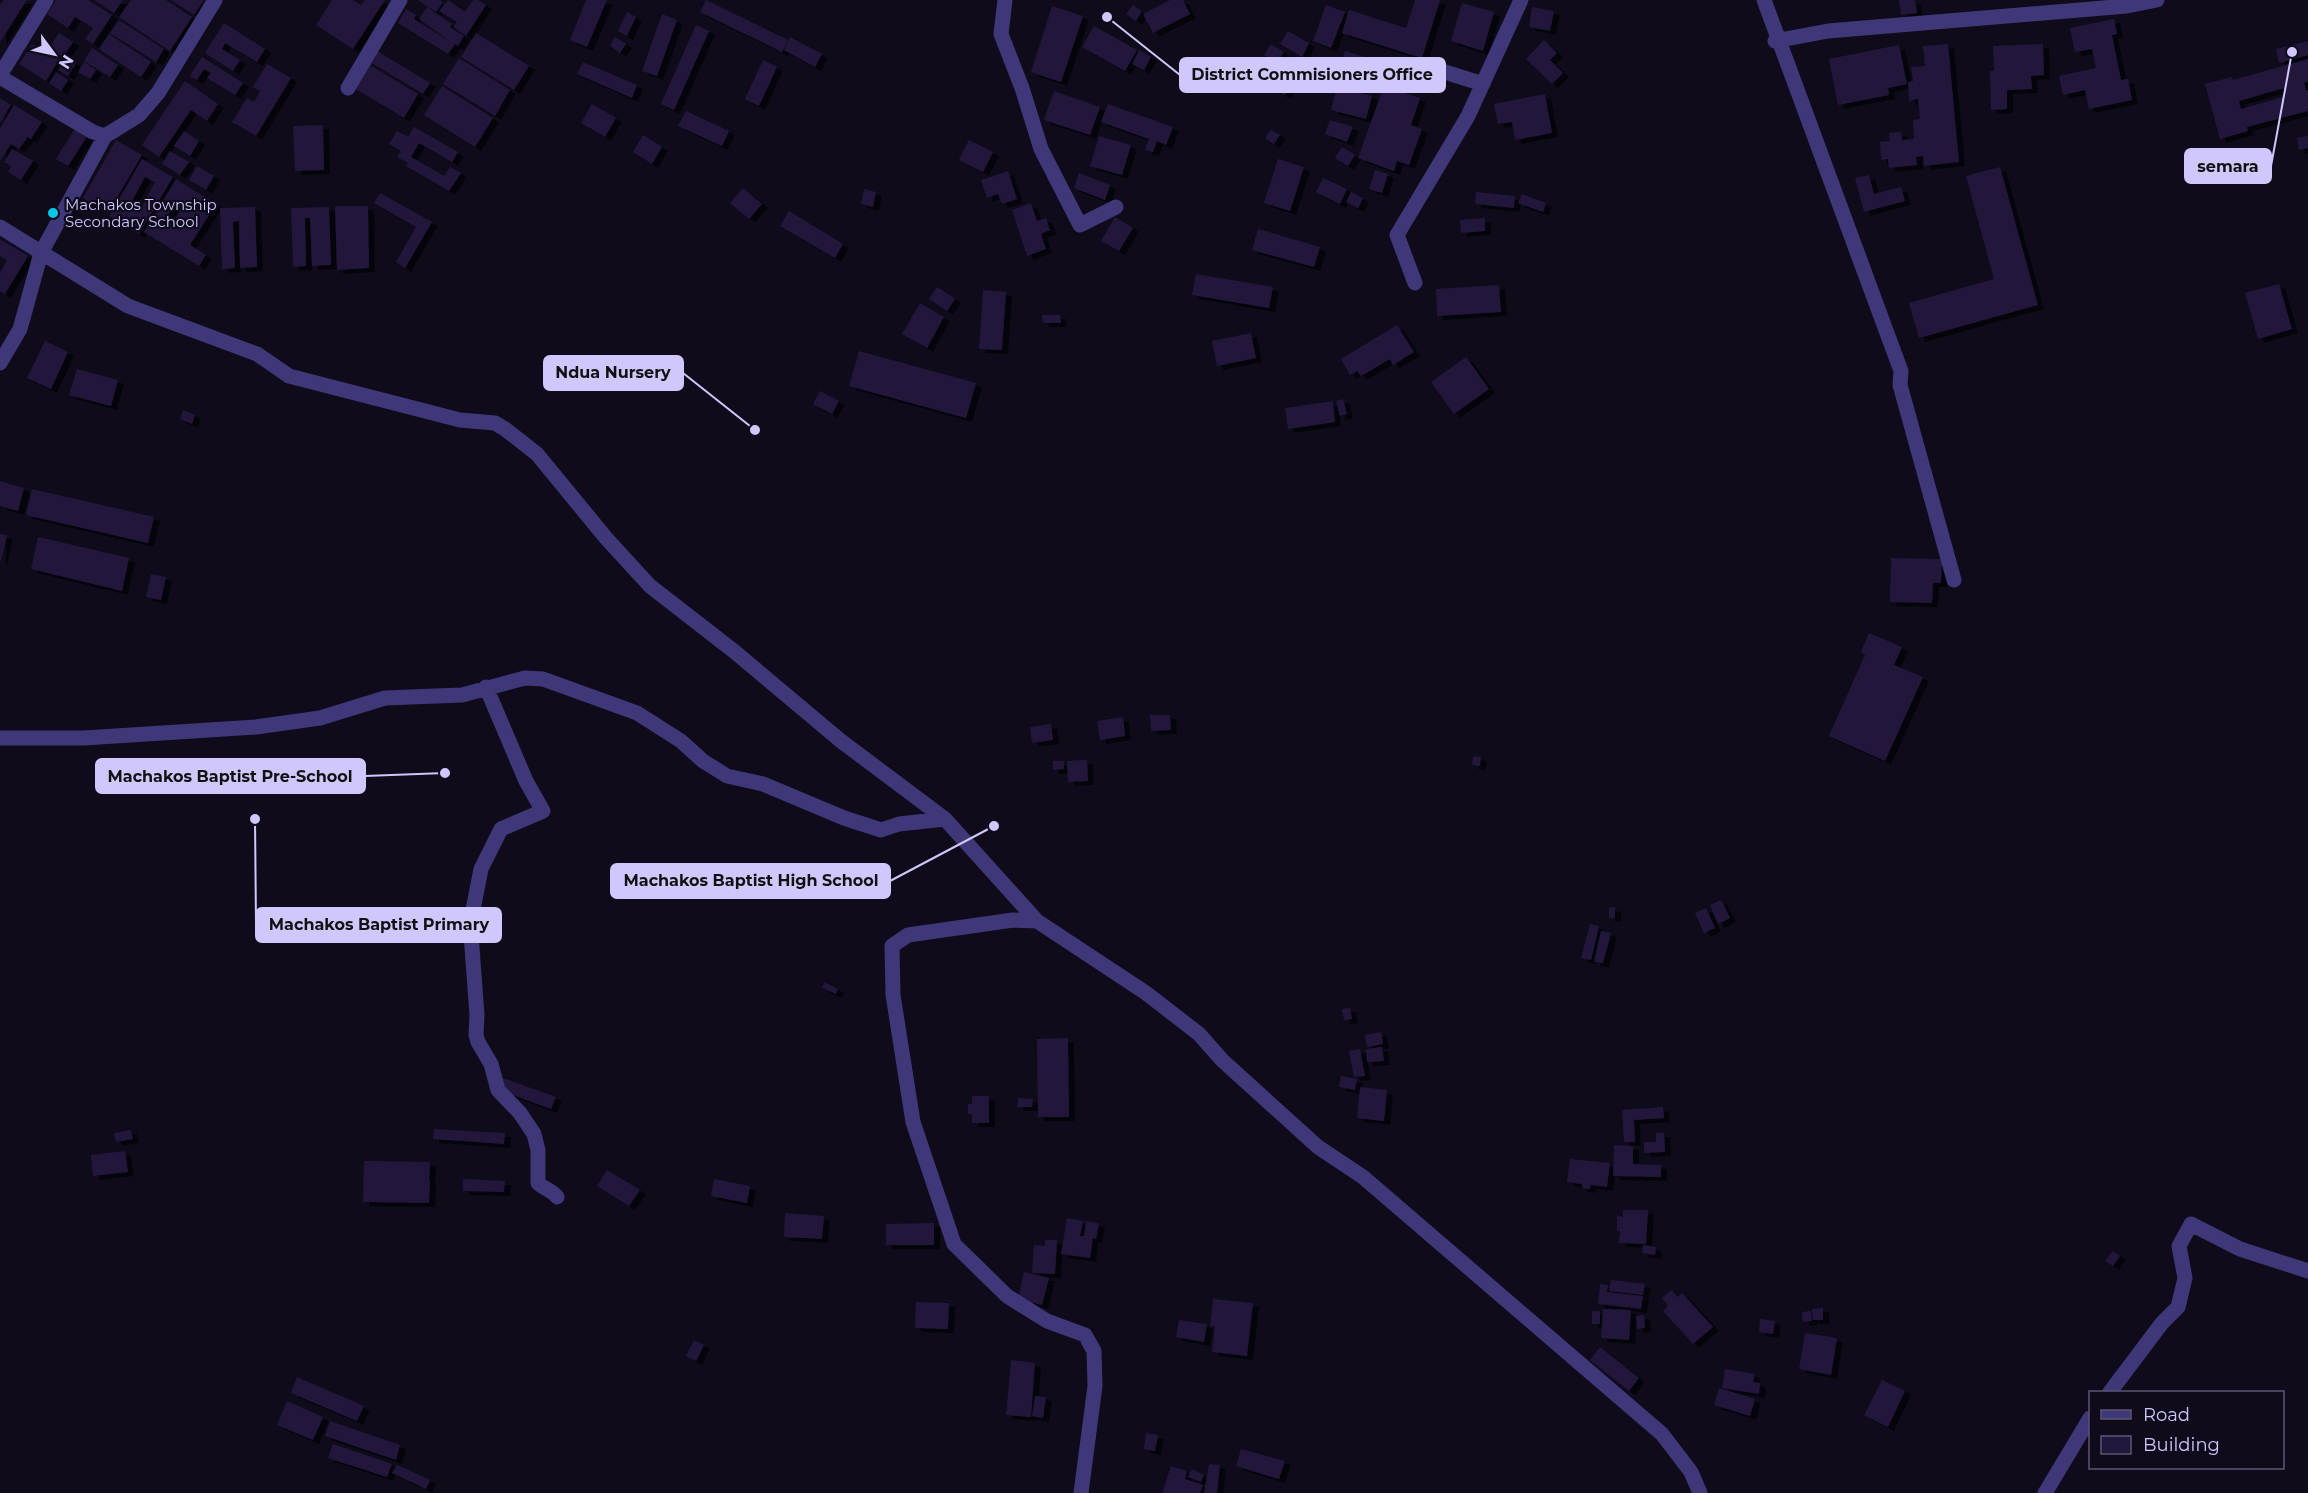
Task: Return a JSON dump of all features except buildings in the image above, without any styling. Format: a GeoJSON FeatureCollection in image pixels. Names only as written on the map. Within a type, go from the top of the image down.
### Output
{"type":"FeatureCollection","features":[{"type":"Feature","properties":{"kind":"street"},"geometry":{"type":"LineString","coordinates":[[46,0],[0,76],[93,132],[105,136]]}},
{"type":"Feature","properties":{"kind":"street"},"geometry":{"type":"LineString","coordinates":[[0,363],[20,330],[41,253],[105,136],[139,115],[158,93],[215,0]]}},
{"type":"Feature","properties":{"kind":"street"},"geometry":{"type":"LineString","coordinates":[[348,88],[400,0]]}},
{"type":"Feature","properties":{"kind":"street"},"geometry":{"type":"LineString","coordinates":[[1005,0],[1001,34],[1022,88],[1041,149],[1080,225],[1116,207]]}},
{"type":"Feature","properties":{"kind":"street"},"geometry":{"type":"LineString","coordinates":[[1415,282],[1397,235],[1468,116],[1521,0]]}},
{"type":"Feature","properties":{"kind":"street"},"geometry":{"type":"LineString","coordinates":[[1764,0],[1901,371],[1900,385],[1954,580]]}},
{"type":"Feature","properties":{"kind":"street"},"geometry":{"type":"LineString","coordinates":[[1777,40],[1828,31],[2116,8],[2157,0]]}},
{"type":"Feature","properties":{"kind":"street"},"geometry":{"type":"LineString","coordinates":[[1429,68],[1483,84]]}},
{"type":"Feature","properties":{"kind":"street"},"geometry":{"type":"LineString","coordinates":[[0,227],[128,306],[257,354],[289,376],[460,420],[495,423],[505,429],[537,454],[606,538],[650,586],[735,652],[841,741],[945,819],[1037,921],[1146,993],[1199,1034],[1222,1060],[1318,1147],[1363,1177],[1662,1434],[1691,1472],[1700,1493]]}},
{"type":"Feature","properties":{"kind":"street"},"geometry":{"type":"LineString","coordinates":[[0,738],[84,738],[256,727],[320,718],[385,698],[462,695],[525,678],[543,679],[637,713],[681,741],[703,761],[727,776],[763,784],[844,818],[881,830],[899,824],[945,819]]}},
{"type":"Feature","properties":{"kind":"street"},"geometry":{"type":"LineString","coordinates":[[486,687],[526,781],[543,811],[501,829],[481,869],[472,915],[471,934],[477,1015],[476,1035],[491,1064],[498,1090],[520,1113],[534,1134],[538,1150],[538,1183],[544,1190],[554,1193],[557,1197]]}},
{"type":"Feature","properties":{"kind":"street"},"geometry":{"type":"LineString","coordinates":[[1037,921],[1012,920],[908,935],[892,946],[894,995],[913,1122],[954,1244],[1007,1296],[1047,1321],[1085,1335],[1094,1351],[1095,1386],[1081,1493]]}},
{"type":"Feature","properties":{"kind":"street"},"geometry":{"type":"LineString","coordinates":[[2111,1391],[2162,1323],[2178,1307],[2185,1278],[2178,1246],[2191,1224],[2240,1249],[2308,1271]]}},
{"type":"Feature","properties":{"kind":"street"},"geometry":{"type":"LineString","coordinates":[[2045,1493],[2089,1421]]}},
{"type":"Feature","properties":{"kind":"place","name":"District Commisioners Office"},"geometry":{"type":"Point","coordinates":[1107,17]}},
{"type":"Feature","properties":{"kind":"place","name":"semara"},"geometry":{"type":"Point","coordinates":[2292,52]}},
{"type":"Feature","properties":{"kind":"place","name":"Machakos Township Secondary School"},"geometry":{"type":"Point","coordinates":[53,213]}},
{"type":"Feature","properties":{"kind":"place","name":"Ndua Nursery"},"geometry":{"type":"Point","coordinates":[755,430]}},
{"type":"Feature","properties":{"kind":"place","name":"Machakos Baptist Pre-School"},"geometry":{"type":"Point","coordinates":[445,773]}},
{"type":"Feature","properties":{"kind":"place","name":"Machakos Baptist Primary"},"geometry":{"type":"Point","coordinates":[255,819]}},
{"type":"Feature","properties":{"kind":"place","name":"Machakos Baptist High School"},"geometry":{"type":"Point","coordinates":[994,826]}}]}
